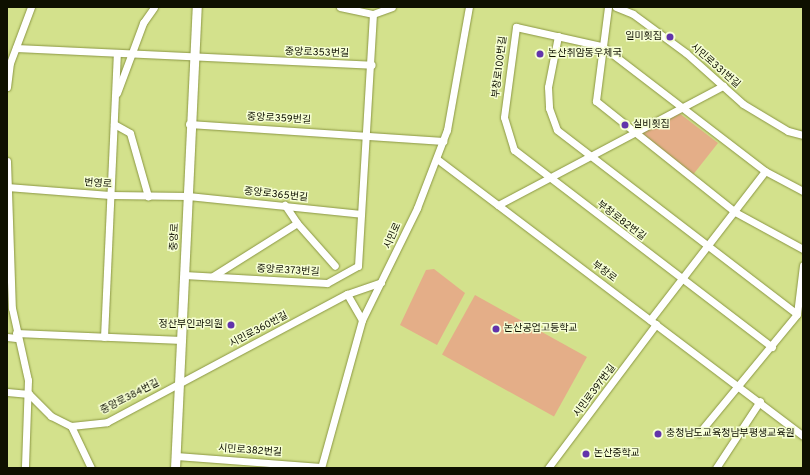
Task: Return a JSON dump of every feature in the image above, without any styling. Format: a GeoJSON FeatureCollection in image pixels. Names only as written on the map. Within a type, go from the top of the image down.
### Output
{"type":"FeatureCollection","features":[{"type":"Feature","properties":{"kind":"street"},"geometry":{"type":"LineString","coordinates":[[7,87],[16,48],[30,7]]}},
{"type":"Feature","properties":{"kind":"street"},"geometry":{"type":"LineString","coordinates":[[114,101],[134,55],[143,23],[154,7]]}},
{"type":"Feature","properties":{"kind":"street","name":"중앙로"},"geometry":{"type":"LineString","coordinates":[[175,468],[188,196],[188,124],[196,7]]}},
{"type":"Feature","properties":{"kind":"street"},"geometry":{"type":"LineString","coordinates":[[340,7],[374,14],[392,7]]}},
{"type":"Feature","properties":{"kind":"street","name":"시민로"},"geometry":{"type":"LineString","coordinates":[[321,467],[362,320],[437,159],[443,141],[469,7]]}},
{"type":"Feature","properties":{"kind":"street"},"geometry":{"type":"LineString","coordinates":[[608,7],[596,101],[633,133],[734,212],[803,249]]}},
{"type":"Feature","properties":{"kind":"street","name":"시민로331번길"},"geometry":{"type":"LineString","coordinates":[[616,7],[632,14],[680,49],[743,104],[788,131],[803,135]]}},
{"type":"Feature","properties":{"kind":"street"},"geometry":{"type":"LineString","coordinates":[[361,214],[372,65],[374,14]]}},
{"type":"Feature","properties":{"kind":"street","name":"부창로100번길"},"geometry":{"type":"LineString","coordinates":[[549,178],[514,150],[504,116],[516,27],[558,36]]}},
{"type":"Feature","properties":{"kind":"street"},"geometry":{"type":"LineString","coordinates":[[797,314],[709,244],[674,222],[589,157],[557,130],[549,108],[548,87],[558,36],[602,46],[680,109],[765,171],[803,191]]}},
{"type":"Feature","properties":{"kind":"street","name":"중앙로353번길"},"geometry":{"type":"LineString","coordinates":[[16,48],[193,58],[372,65]]}},
{"type":"Feature","properties":{"kind":"street"},"geometry":{"type":"LineString","coordinates":[[104,337],[117,53]]}},
{"type":"Feature","properties":{"kind":"street"},"geometry":{"type":"LineString","coordinates":[[498,205],[723,86]]}},
{"type":"Feature","properties":{"kind":"street"},"geometry":{"type":"LineString","coordinates":[[114,124],[130,133],[148,196]]}},
{"type":"Feature","properties":{"kind":"street","name":"중앙로359번길"},"geometry":{"type":"LineString","coordinates":[[188,124],[367,134],[443,141]]}},
{"type":"Feature","properties":{"kind":"street","name":"부창로"},"geometry":{"type":"LineString","coordinates":[[437,159],[740,388],[760,401],[803,436]]}},
{"type":"Feature","properties":{"kind":"street"},"geometry":{"type":"LineString","coordinates":[[7,161],[8,286],[16,335],[29,394],[25,468]]}},
{"type":"Feature","properties":{"kind":"street"},"geometry":{"type":"LineString","coordinates":[[650,320],[765,171]]}},
{"type":"Feature","properties":{"kind":"street","name":"부창로82번길"},"geometry":{"type":"LineString","coordinates":[[549,178],[772,347]]}},
{"type":"Feature","properties":{"kind":"street","name":"번영로"},"geometry":{"type":"LineString","coordinates":[[8,187],[110,195],[188,196]]}},
{"type":"Feature","properties":{"kind":"street","name":"중앙로365번길"},"geometry":{"type":"LineString","coordinates":[[188,196],[361,214]]}},
{"type":"Feature","properties":{"kind":"street"},"geometry":{"type":"LineString","coordinates":[[286,206],[296,223],[335,266]]}},
{"type":"Feature","properties":{"kind":"street","name":"중앙로373번길"},"geometry":{"type":"LineString","coordinates":[[184,275],[326,283],[358,266],[361,214]]}},
{"type":"Feature","properties":{"kind":"street"},"geometry":{"type":"LineString","coordinates":[[212,277],[296,223]]}},
{"type":"Feature","properties":{"kind":"street"},"geometry":{"type":"LineString","coordinates":[[699,433],[719,405],[740,388],[797,314],[803,265]]}},
{"type":"Feature","properties":{"kind":"street","name":"시민로360번길"},"geometry":{"type":"LineString","coordinates":[[179,383],[347,294],[381,282]]}},
{"type":"Feature","properties":{"kind":"street"},"geometry":{"type":"LineString","coordinates":[[347,294],[362,320]]}},
{"type":"Feature","properties":{"kind":"street","name":"시민로397번길"},"geometry":{"type":"LineString","coordinates":[[548,468],[656,324]]}},
{"type":"Feature","properties":{"kind":"street"},"geometry":{"type":"LineString","coordinates":[[7,337],[16,335],[182,340]]}},
{"type":"Feature","properties":{"kind":"street","name":"중앙로384번길"},"geometry":{"type":"LineString","coordinates":[[71,426],[107,422],[179,383]]}},
{"type":"Feature","properties":{"kind":"street"},"geometry":{"type":"LineString","coordinates":[[7,392],[29,394],[51,416],[71,426],[91,468]]}},
{"type":"Feature","properties":{"kind":"street"},"geometry":{"type":"LineString","coordinates":[[716,468],[760,401]]}},
{"type":"Feature","properties":{"kind":"street","name":"시민로382번길"},"geometry":{"type":"LineString","coordinates":[[176,456],[321,467]]}},
{"type":"Feature","properties":{"kind":"shaded area"},"geometry":{"type":"Polygon","coordinates":[[[679,113],[718,143],[692,176],[640,134],[679,113]]]}},
{"type":"Feature","properties":{"kind":"shaded area"},"geometry":{"type":"Polygon","coordinates":[[[434,269],[465,293],[437,345],[400,325],[426,270],[434,269]]]}},
{"type":"Feature","properties":{"kind":"shaded area"},"geometry":{"type":"Polygon","coordinates":[[[475,295],[587,357],[554,417],[442,354],[475,295]]]}},
{"type":"Feature","properties":{"kind":"place","name":"일미횟집"},"geometry":{"type":"Point","coordinates":[670,37]}},
{"type":"Feature","properties":{"kind":"place","name":"논산취암동우체국"},"geometry":{"type":"Point","coordinates":[540,54]}},
{"type":"Feature","properties":{"kind":"place","name":"실비횟집"},"geometry":{"type":"Point","coordinates":[625,125]}},
{"type":"Feature","properties":{"kind":"place","name":"정산부인과의원"},"geometry":{"type":"Point","coordinates":[231,325]}},
{"type":"Feature","properties":{"kind":"place","name":"논산공업고등학교"},"geometry":{"type":"Point","coordinates":[496,329]}},
{"type":"Feature","properties":{"kind":"place","name":"충청남도교육청남부평생교육원"},"geometry":{"type":"Point","coordinates":[658,434]}},
{"type":"Feature","properties":{"kind":"place","name":"논산중학교"},"geometry":{"type":"Point","coordinates":[586,454]}}]}
